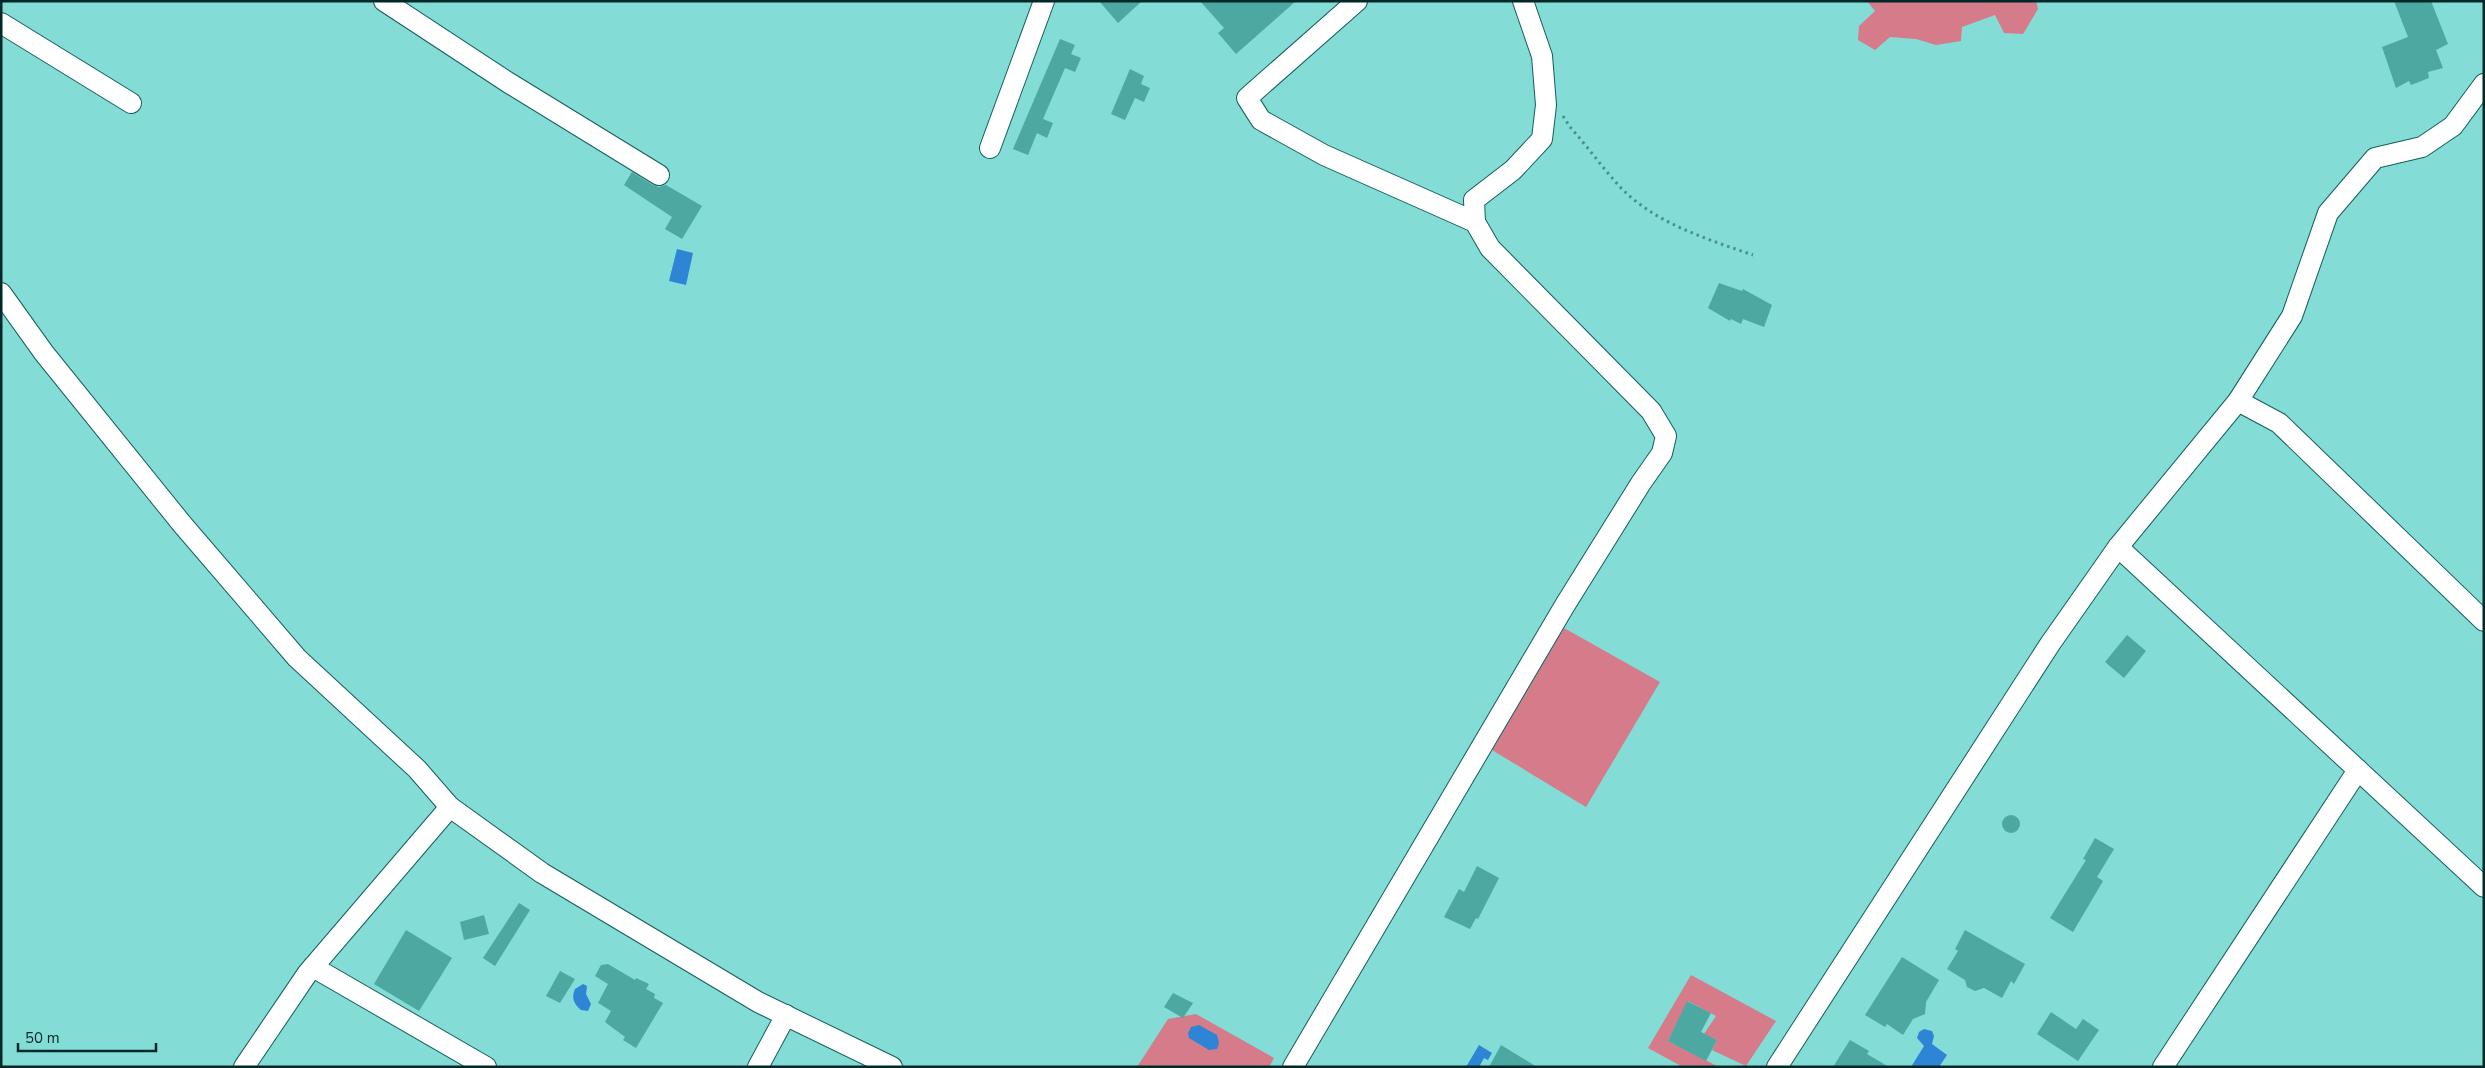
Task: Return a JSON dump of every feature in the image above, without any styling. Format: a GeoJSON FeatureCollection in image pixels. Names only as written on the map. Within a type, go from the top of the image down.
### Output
{"type":"FeatureCollection","features":[{"type":"Feature","properties":{"kind":"street"},"geometry":{"type":"LineString","coordinates":[[384,1],[509,83],[660,175]]}},
{"type":"Feature","properties":{"kind":"street"},"geometry":{"type":"LineString","coordinates":[[990,148],[1044,1]]}},
{"type":"Feature","properties":{"kind":"street"},"geometry":{"type":"LineString","coordinates":[[1356,1],[1247,98],[1262,120],[1324,155],[1475,222]]}},
{"type":"Feature","properties":{"kind":"street"},"geometry":{"type":"LineString","coordinates":[[1292,1067],[1560,614],[1641,482],[1662,453],[1666,436],[1651,411],[1490,248],[1475,222],[1474,200],[1513,170],[1542,139],[1546,106],[1542,56],[1523,1]]}},
{"type":"Feature","properties":{"kind":"street"},"geometry":{"type":"LineString","coordinates":[[1,23],[131,103]]}},
{"type":"Feature","properties":{"kind":"street"},"geometry":{"type":"LineString","coordinates":[[1777,1067],[2050,644],[2118,547],[2238,400],[2292,316],[2328,213],[2376,158],[2422,147],[2453,126],[2484,84]]}},
{"type":"Feature","properties":{"kind":"street"},"geometry":{"type":"LineString","coordinates":[[1,293],[44,353],[164,502],[297,658],[418,769],[450,807],[542,873],[758,1002],[892,1067]]}},
{"type":"Feature","properties":{"kind":"street"},"geometry":{"type":"LineString","coordinates":[[2238,400],[2279,423],[2484,621]]}},
{"type":"Feature","properties":{"kind":"street"},"geometry":{"type":"LineString","coordinates":[[2118,547],[2484,887]]}},
{"type":"Feature","properties":{"kind":"street"},"geometry":{"type":"LineString","coordinates":[[2162,1067],[2358,770]]}},
{"type":"Feature","properties":{"kind":"street"},"geometry":{"type":"LineString","coordinates":[[244,1067],[313,966],[450,807]]}},
{"type":"Feature","properties":{"kind":"street"},"geometry":{"type":"LineString","coordinates":[[313,966],[486,1067]]}},
{"type":"Feature","properties":{"kind":"street"},"geometry":{"type":"LineString","coordinates":[[758,1067],[786,1015]]}},
{"type":"Feature","properties":{"kind":"path"},"geometry":{"type":"LineString","coordinates":[[1546,106],[1561,111],[1570,127],[1622,189],[1657,216],[1706,239],[1753,255]]}},
{"type":"Feature","properties":{"kind":"shaded area"},"geometry":{"type":"Polygon","coordinates":[[[1867,1],[2036,1],[2038,9],[2023,34],[2004,33],[1995,15],[1962,27],[1961,41],[1936,45],[1916,39],[1890,37],[1875,50],[1858,40],[1859,26],[1875,11],[1867,1]]]}},
{"type":"Feature","properties":{"kind":"shaded area"},"geometry":{"type":"Polygon","coordinates":[[[1564,628],[1660,682],[1586,807],[1492,750],[1564,628]]]}},
{"type":"Feature","properties":{"kind":"shaded area"},"geometry":{"type":"Polygon","coordinates":[[[1691,975],[1776,1021],[1746,1066],[1712,1050],[1717,1040],[1704,1034],[1716,1016],[1688,1001],[1668,1041],[1719,1067],[1683,1067],[1648,1048],[1691,975]]]}},
{"type":"Feature","properties":{"kind":"shaded area"},"geometry":{"type":"Polygon","coordinates":[[[1196,1014],[1274,1058],[1269,1067],[1137,1067],[1168,1019],[1196,1014]]]}},
{"type":"Feature","properties":{"kind":"water"},"geometry":{"type":"Polygon","coordinates":[[[677,249],[693,253],[686,285],[669,281],[677,249]]]}},
{"type":"Feature","properties":{"kind":"water"},"geometry":{"type":"Polygon","coordinates":[[[583,984],[587,986],[586,994],[591,1004],[588,1011],[581,1010],[573,998],[575,989],[583,984]]]}},
{"type":"Feature","properties":{"kind":"water"},"geometry":{"type":"Polygon","coordinates":[[[1199,1025],[1217,1035],[1219,1043],[1217,1049],[1209,1050],[1189,1038],[1188,1033],[1191,1027],[1199,1025]]]}},
{"type":"Feature","properties":{"kind":"water"},"geometry":{"type":"Polygon","coordinates":[[[1924,1029],[1932,1031],[1934,1036],[1932,1044],[1947,1055],[1939,1067],[1911,1067],[1924,1046],[1917,1038],[1919,1032],[1924,1029]]]}},
{"type":"Feature","properties":{"kind":"water"},"geometry":{"type":"Polygon","coordinates":[[[1479,1045],[1492,1053],[1488,1060],[1484,1058],[1479,1067],[1466,1067],[1479,1045]]]}},
{"type":"Feature","properties":{"kind":"building"},"geometry":{"type":"Polygon","coordinates":[[[1099,1],[1142,1],[1118,23],[1099,1]]]}},
{"type":"Feature","properties":{"kind":"building"},"geometry":{"type":"Polygon","coordinates":[[[1200,1],[1296,1],[1236,54],[1218,33],[1224,28],[1200,1]]]}},
{"type":"Feature","properties":{"kind":"building"},"geometry":{"type":"Polygon","coordinates":[[[2394,1],[2431,1],[2448,44],[2436,50],[2443,68],[2428,72],[2429,78],[2411,85],[2409,81],[2396,88],[2382,47],[2408,37],[2394,1]]]}},
{"type":"Feature","properties":{"kind":"building"},"geometry":{"type":"Polygon","coordinates":[[[1060,39],[1075,45],[1071,54],[1081,58],[1075,72],[1065,68],[1043,119],[1053,123],[1047,138],[1037,133],[1028,155],[1013,149],[1060,39]]]}},
{"type":"Feature","properties":{"kind":"building"},"geometry":{"type":"Polygon","coordinates":[[[1130,69],[1144,76],[1141,84],[1150,88],[1144,102],[1135,98],[1125,120],[1111,114],[1130,69]]]}},
{"type":"Feature","properties":{"kind":"building"},"geometry":{"type":"Polygon","coordinates":[[[632,172],[653,185],[659,187],[666,185],[702,206],[682,239],[665,229],[672,217],[624,185],[632,172]]]}},
{"type":"Feature","properties":{"kind":"building"},"geometry":{"type":"Polygon","coordinates":[[[1719,283],[1742,291],[1743,289],[1772,305],[1764,327],[1743,319],[1741,324],[1731,319],[1730,321],[1708,308],[1719,283]]]}},
{"type":"Feature","properties":{"kind":"building"},"geometry":{"type":"Polygon","coordinates":[[[2127,635],[2146,651],[2124,678],[2105,662],[2127,635]]]}},
{"type":"Feature","properties":{"kind":"building"},"geometry":{"type":"Polygon","coordinates":[[[2007,815],[2015,815],[2020,820],[2018,831],[2007,833],[2002,828],[2002,820],[2007,815]]]}},
{"type":"Feature","properties":{"kind":"building"},"geometry":{"type":"Polygon","coordinates":[[[2095,838],[2114,849],[2097,877],[2103,881],[2073,932],[2050,918],[2086,860],[2083,859],[2095,838]]]}},
{"type":"Feature","properties":{"kind":"building"},"geometry":{"type":"Polygon","coordinates":[[[1477,866],[1499,878],[1478,919],[1476,918],[1470,929],[1444,917],[1459,889],[1464,892],[1477,866]]]}},
{"type":"Feature","properties":{"kind":"building"},"geometry":{"type":"Polygon","coordinates":[[[519,903],[530,910],[495,966],[483,958],[519,903]]]}},
{"type":"Feature","properties":{"kind":"building"},"geometry":{"type":"Polygon","coordinates":[[[484,915],[489,934],[464,940],[460,922],[484,915]]]}},
{"type":"Feature","properties":{"kind":"building"},"geometry":{"type":"Polygon","coordinates":[[[406,930],[452,958],[419,1011],[374,984],[406,930]]]}},
{"type":"Feature","properties":{"kind":"building"},"geometry":{"type":"Polygon","coordinates":[[[1965,930],[2025,964],[2014,984],[2011,981],[2002,998],[1984,988],[1975,991],[1967,987],[1965,980],[1947,969],[1958,951],[1955,949],[1965,930]]]}},
{"type":"Feature","properties":{"kind":"building"},"geometry":{"type":"Polygon","coordinates":[[[1902,957],[1939,980],[1926,1002],[1925,1014],[1913,1019],[1903,1035],[1887,1024],[1885,1027],[1865,1015],[1902,957]]]}},
{"type":"Feature","properties":{"kind":"building"},"geometry":{"type":"Polygon","coordinates":[[[608,964],[635,980],[636,978],[649,984],[646,989],[655,994],[654,998],[663,1003],[636,1048],[623,1040],[625,1037],[605,1022],[611,1011],[598,1003],[608,984],[595,976],[601,965],[608,964]]]}},
{"type":"Feature","properties":{"kind":"building"},"geometry":{"type":"Polygon","coordinates":[[[560,971],[575,979],[560,1003],[546,996],[560,971]]]}},
{"type":"Feature","properties":{"kind":"building"},"geometry":{"type":"Polygon","coordinates":[[[1173,993],[1193,1003],[1183,1018],[1164,1007],[1173,993]]]}},
{"type":"Feature","properties":{"kind":"building"},"geometry":{"type":"Polygon","coordinates":[[[1687,1001],[1711,1013],[1701,1032],[1717,1040],[1706,1061],[1668,1041],[1687,1001]]]}},
{"type":"Feature","properties":{"kind":"building"},"geometry":{"type":"Polygon","coordinates":[[[2051,1012],[2076,1029],[2083,1019],[2099,1030],[2078,1061],[2037,1034],[2051,1012]]]}},
{"type":"Feature","properties":{"kind":"building"},"geometry":{"type":"Polygon","coordinates":[[[1850,1040],[1869,1051],[1867,1054],[1889,1067],[1833,1067],[1850,1040]]]}},
{"type":"Feature","properties":{"kind":"building"},"geometry":{"type":"Polygon","coordinates":[[[1501,1045],[1537,1067],[1489,1067],[1501,1045]]]}}]}
